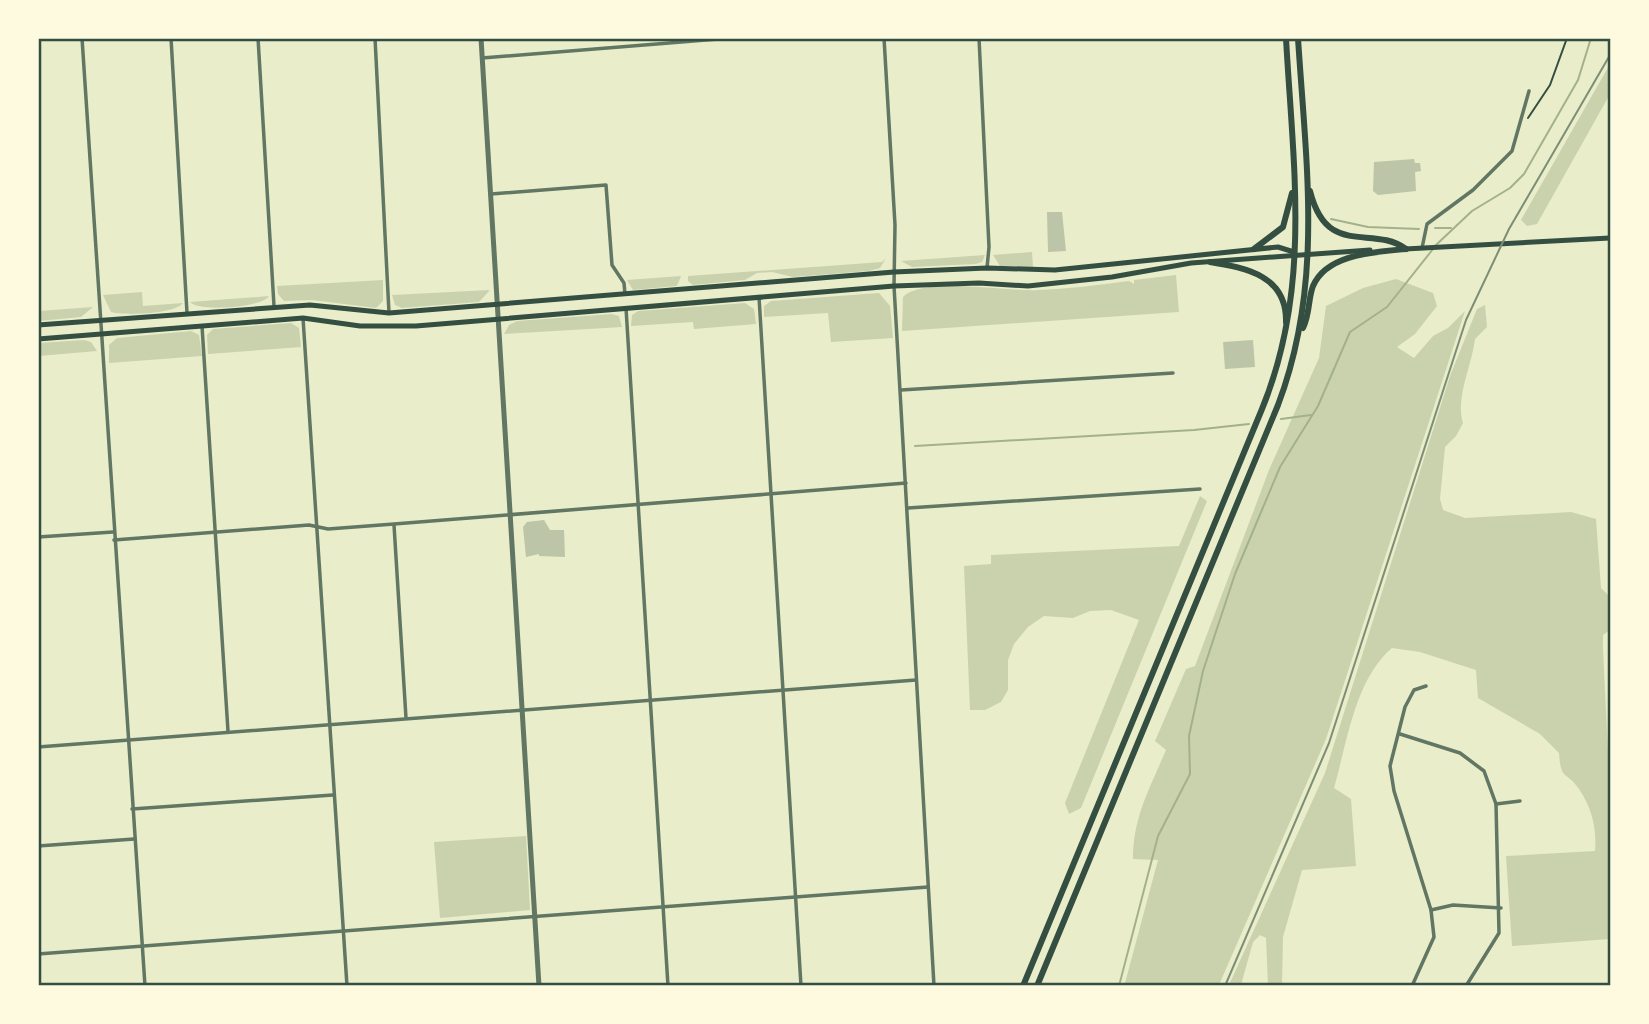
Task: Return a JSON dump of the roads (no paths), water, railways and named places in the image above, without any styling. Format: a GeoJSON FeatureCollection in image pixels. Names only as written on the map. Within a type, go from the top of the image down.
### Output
{"type":"FeatureCollection","features":[{"type":"Feature","properties":{"kind":"main road"},"geometry":{"type":"LineString","coordinates":[[1023,985],[1267,398],[1285,341],[1297,253],[1286,38]]}},
{"type":"Feature","properties":{"kind":"main road"},"geometry":{"type":"LineString","coordinates":[[1298,38],[1310,253],[1299,337]]}},
{"type":"Feature","properties":{"kind":"main road"},"geometry":{"type":"LineString","coordinates":[[1307,176],[1317,213],[1335,230],[1359,240],[1396,241],[1406,249]]}},
{"type":"Feature","properties":{"kind":"main road"},"geometry":{"type":"LineString","coordinates":[[1254,249],[1283,227],[1294,181]]}},
{"type":"Feature","properties":{"kind":"main road"},"geometry":{"type":"LineString","coordinates":[[38,339],[303,318],[360,326],[416,326],[894,286],[979,283],[1028,286],[1297,253],[1611,238]]}},
{"type":"Feature","properties":{"kind":"main road"},"geometry":{"type":"LineString","coordinates":[[38,325],[274,306],[310,305],[389,313],[894,272],[987,268],[1055,270],[1278,247],[1297,253]]}},
{"type":"Feature","properties":{"kind":"main road"},"geometry":{"type":"LineString","coordinates":[[1037,985],[1278,405],[1299,337],[1308,318],[1313,286],[1331,265],[1363,255],[1406,249]]}},
{"type":"Feature","properties":{"kind":"main road"},"geometry":{"type":"LineString","coordinates":[[1210,262],[1250,270],[1271,282],[1281,296],[1286,312],[1285,341]]}},
{"type":"Feature","properties":{"kind":"street"},"geometry":{"type":"LineString","coordinates":[[82,38],[145,985]]}},
{"type":"Feature","properties":{"kind":"street"},"geometry":{"type":"LineString","coordinates":[[170,38],[187,313]]}},
{"type":"Feature","properties":{"kind":"street"},"geometry":{"type":"LineString","coordinates":[[258,38],[274,306]]}},
{"type":"Feature","properties":{"kind":"street"},"geometry":{"type":"LineString","coordinates":[[375,38],[389,313]]}},
{"type":"Feature","properties":{"kind":"street"},"geometry":{"type":"LineString","coordinates":[[481,38],[539,985]]}},
{"type":"Feature","properties":{"kind":"street"},"geometry":{"type":"LineString","coordinates":[[481,58],[732,38]]}},
{"type":"Feature","properties":{"kind":"street"},"geometry":{"type":"LineString","coordinates":[[884,38],[895,225],[894,286],[934,985]]}},
{"type":"Feature","properties":{"kind":"street"},"geometry":{"type":"LineString","coordinates":[[979,38],[989,247],[987,268]]}},
{"type":"Feature","properties":{"kind":"street"},"geometry":{"type":"LineString","coordinates":[[1423,248],[1427,224],[1473,190],[1512,151],[1529,91]]}},
{"type":"Feature","properties":{"kind":"street"},"geometry":{"type":"LineString","coordinates":[[489,194],[606,185],[612,265],[624,283],[625,294]]}},
{"type":"Feature","properties":{"kind":"street"},"geometry":{"type":"LineString","coordinates":[[759,298],[801,985]]}},
{"type":"Feature","properties":{"kind":"street"},"geometry":{"type":"LineString","coordinates":[[626,308],[648,699],[668,985]]}},
{"type":"Feature","properties":{"kind":"street"},"geometry":{"type":"LineString","coordinates":[[303,318],[347,985]]}},
{"type":"Feature","properties":{"kind":"street"},"geometry":{"type":"LineString","coordinates":[[202,326],[228,731]]}},
{"type":"Feature","properties":{"kind":"street"},"geometry":{"type":"LineString","coordinates":[[901,390],[1173,373]]}},
{"type":"Feature","properties":{"kind":"street"},"geometry":{"type":"LineString","coordinates":[[114,540],[309,525],[318,528],[394,524],[906,483]]}},
{"type":"Feature","properties":{"kind":"street"},"geometry":{"type":"LineString","coordinates":[[908,508],[1200,489]]}},
{"type":"Feature","properties":{"kind":"street"},"geometry":{"type":"LineString","coordinates":[[394,524],[406,718]]}},
{"type":"Feature","properties":{"kind":"street"},"geometry":{"type":"LineString","coordinates":[[38,537],[114,532]]}},
{"type":"Feature","properties":{"kind":"street"},"geometry":{"type":"LineString","coordinates":[[38,747],[916,680]]}},
{"type":"Feature","properties":{"kind":"street"},"geometry":{"type":"LineString","coordinates":[[1412,985],[1434,937],[1431,910],[1394,791],[1390,766],[1405,707],[1414,690],[1426,686]]}},
{"type":"Feature","properties":{"kind":"street"},"geometry":{"type":"LineString","coordinates":[[1400,734],[1460,752],[1484,771],[1496,804],[1501,908],[1499,933],[1466,985]]}},
{"type":"Feature","properties":{"kind":"street"},"geometry":{"type":"LineString","coordinates":[[132,809],[334,795]]}},
{"type":"Feature","properties":{"kind":"street"},"geometry":{"type":"LineString","coordinates":[[1496,804],[1520,801]]}},
{"type":"Feature","properties":{"kind":"street"},"geometry":{"type":"LineString","coordinates":[[38,846],[135,839]]}},
{"type":"Feature","properties":{"kind":"street"},"geometry":{"type":"LineString","coordinates":[[38,954],[342,929],[928,887]]}},
{"type":"Feature","properties":{"kind":"street"},"geometry":{"type":"LineString","coordinates":[[1431,910],[1453,905],[1501,908]]}},
{"type":"Feature","properties":{"kind":"waterway"},"geometry":{"type":"LineString","coordinates":[[1436,245],[1472,211],[1510,188],[1524,174],[1578,80],[1591,38]]}},
{"type":"Feature","properties":{"kind":"waterway"},"geometry":{"type":"LineString","coordinates":[[1331,219],[1368,227],[1419,229]]}},
{"type":"Feature","properties":{"kind":"waterway"},"geometry":{"type":"LineString","coordinates":[[1435,228],[1451,228]]}},
{"type":"Feature","properties":{"kind":"waterway"},"geometry":{"type":"LineString","coordinates":[[1119,986],[1158,836],[1190,774],[1189,736],[1203,671],[1235,574],[1280,467],[1318,406],[1350,332],[1387,307],[1433,249]]}},
{"type":"Feature","properties":{"kind":"waterway"},"geometry":{"type":"LineString","coordinates":[[1281,419],[1311,415]]}},
{"type":"Feature","properties":{"kind":"waterway"},"geometry":{"type":"LineString","coordinates":[[915,446],[1194,430],[1249,424]]}},
{"type":"Feature","properties":{"kind":"railway"},"geometry":{"type":"LineString","coordinates":[[1225,986],[1329,743],[1466,320],[1509,229],[1610,55]]}}]}
